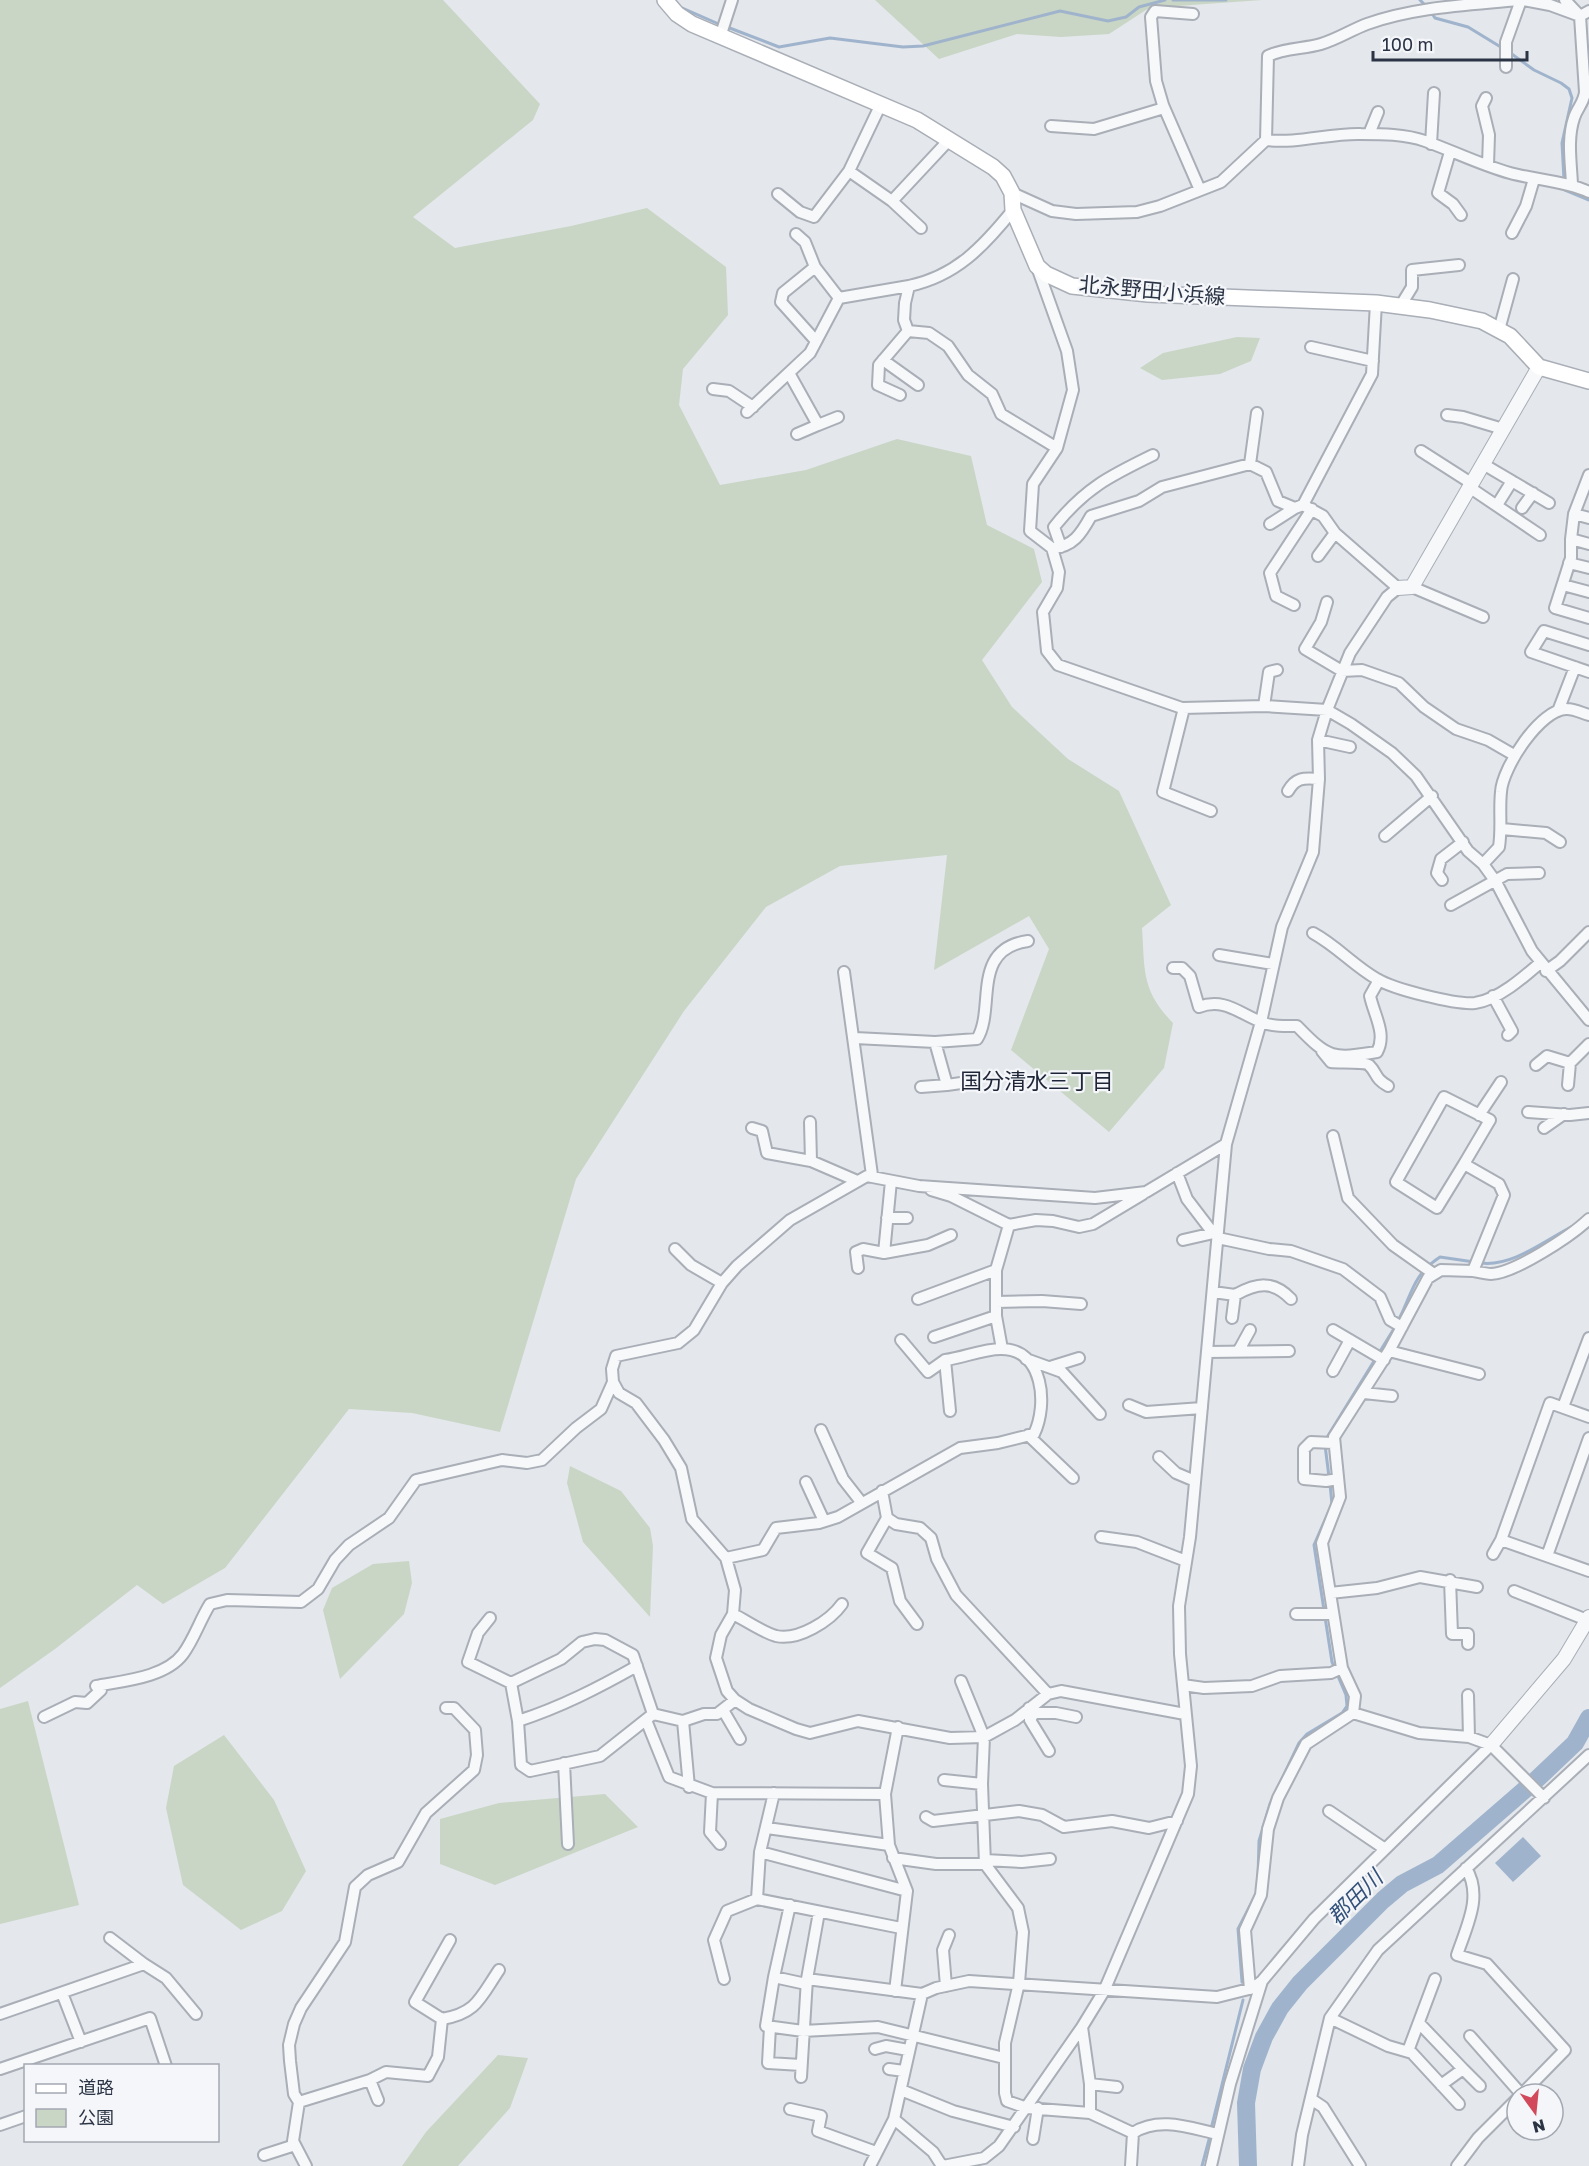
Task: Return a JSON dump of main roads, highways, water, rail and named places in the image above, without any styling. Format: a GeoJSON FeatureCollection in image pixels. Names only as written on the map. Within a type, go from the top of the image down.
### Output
{"type":"FeatureCollection","features":[{"type":"Feature","properties":{"kind":"main road","name":"北永野田小浜線"},"geometry":{"type":"LineString","coordinates":[[665,0],[684,19],[917,120],[1003,176],[1012,193],[1013,210],[1037,266],[1051,277],[1083,288],[1326,303],[1401,305],[1482,321],[1510,336],[1539,367],[1589,381]]}},
{"type":"Feature","properties":{"kind":"water"},"geometry":{"type":"Polygon","coordinates":[[[1523,1837],[1541,1856],[1513,1882],[1495,1863],[1523,1837]]]}},
{"type":"Feature","properties":{"kind":"waterway"},"geometry":{"type":"LineString","coordinates":[[727,27],[779,47],[830,38],[903,47],[923,46],[1060,11],[1108,21],[1126,17],[1139,7],[1165,0]]}},
{"type":"Feature","properties":{"kind":"waterway"},"geometry":{"type":"LineString","coordinates":[[1173,0],[1226,0]]}},
{"type":"Feature","properties":{"kind":"waterway"},"geometry":{"type":"LineString","coordinates":[[1420,0],[1427,7]]}},
{"type":"Feature","properties":{"kind":"waterway"},"geometry":{"type":"LineString","coordinates":[[680,7],[721,25]]}},
{"type":"Feature","properties":{"kind":"waterway"},"geometry":{"type":"LineString","coordinates":[[1431,12],[1435,18],[1468,27],[1504,49]]}},
{"type":"Feature","properties":{"kind":"waterway"},"geometry":{"type":"LineString","coordinates":[[1509,52],[1534,70],[1569,89],[1572,98],[1562,143],[1564,180]]}},
{"type":"Feature","properties":{"kind":"waterway"},"geometry":{"type":"LineString","coordinates":[[1564,187],[1565,190],[1589,200]]}},
{"type":"Feature","properties":{"kind":"waterway"},"geometry":{"type":"LineString","coordinates":[[1481,1263],[1493,1263],[1517,1257],[1573,1226]]}},
{"type":"Feature","properties":{"kind":"waterway"},"geometry":{"type":"LineString","coordinates":[[1398,1321],[1418,1278],[1440,1257],[1474,1262]]}},
{"type":"Feature","properties":{"kind":"waterway"},"geometry":{"type":"LineString","coordinates":[[1326,1439],[1395,1327]]}},
{"type":"Feature","properties":{"kind":"waterway"},"geometry":{"type":"LineString","coordinates":[[1325,1445],[1329,1477]]}},
{"type":"Feature","properties":{"kind":"waterway"},"geometry":{"type":"LineString","coordinates":[[1324,1610],[1314,1545],[1332,1504],[1330,1484]]}},
{"type":"Feature","properties":{"kind":"waterway"},"geometry":{"type":"LineString","coordinates":[[1258,1877],[1259,1841],[1270,1804],[1299,1743],[1307,1734],[1342,1713],[1347,1706],[1346,1695],[1332,1662],[1325,1617]]}},
{"type":"Feature","properties":{"kind":"waterway","name":"郡田川"},"geometry":{"type":"LineString","coordinates":[[1248,2166],[1246,2103],[1252,2069],[1264,2037],[1280,2008],[1300,1983],[1383,1900],[1402,1884],[1438,1865],[1536,1780],[1575,1743],[1589,1718]]}},
{"type":"Feature","properties":{"kind":"waterway"},"geometry":{"type":"LineString","coordinates":[[1242,1982],[1238,1929],[1254,1898]]}},
{"type":"Feature","properties":{"kind":"waterway"},"geometry":{"type":"LineString","coordinates":[[1211,2129],[1243,2000]]}},
{"type":"Feature","properties":{"kind":"waterway"},"geometry":{"type":"LineString","coordinates":[[1202,2166],[1210,2136]]}},
{"type":"Feature","properties":{"kind":"district","name":"国分清水三丁目"},"geometry":{"type":"Point","coordinates":[1037,1081]}}]}
